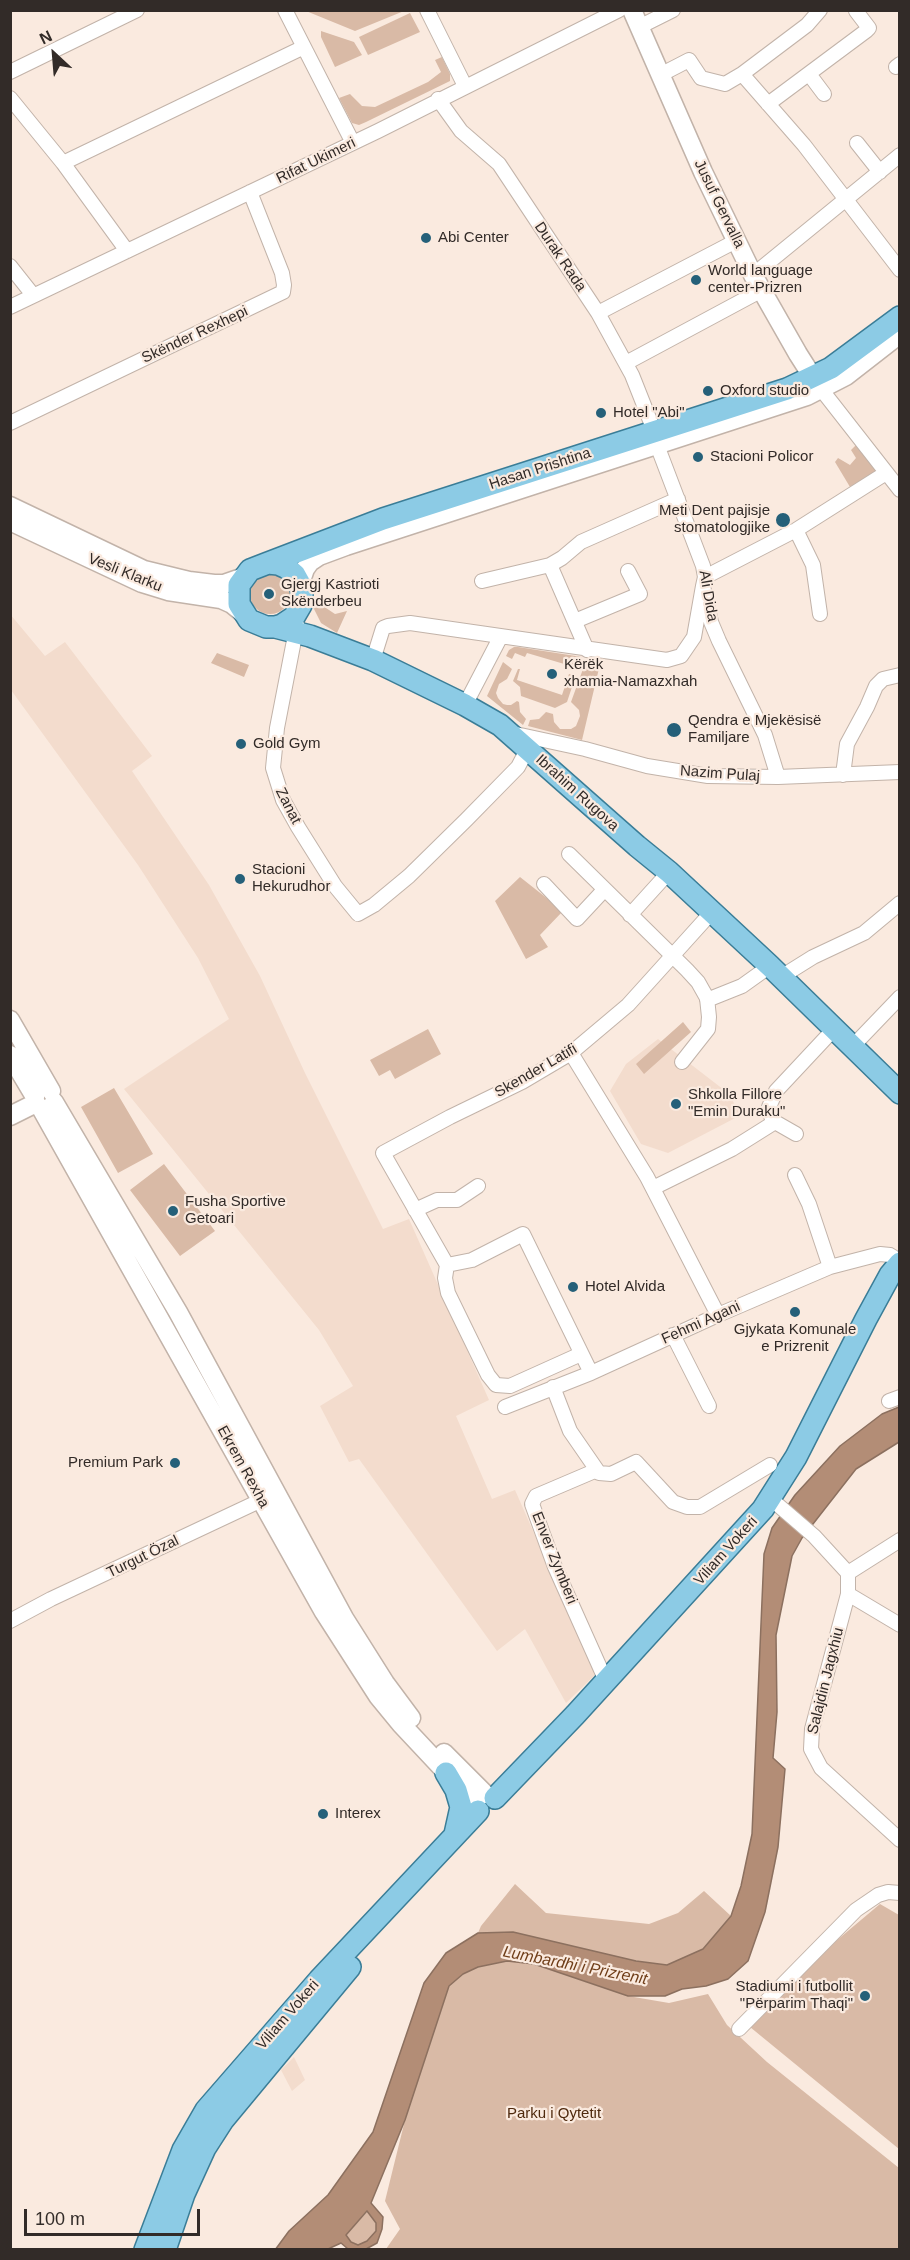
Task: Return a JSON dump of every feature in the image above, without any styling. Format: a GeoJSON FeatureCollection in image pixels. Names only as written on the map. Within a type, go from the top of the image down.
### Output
{"type":"FeatureCollection","features":[{"type":"Feature","properties":{"kind":"main road"},"geometry":{"type":"LineString","coordinates":[[817,383],[845,358],[900,317]]}},
{"type":"Feature","properties":{"kind":"main road","name":"Hasan Prishtina"},"geometry":{"type":"LineString","coordinates":[[268,563],[383,519],[656,439],[787,389],[817,383]]}},
{"type":"Feature","properties":{"kind":"main road"},"geometry":{"type":"LineString","coordinates":[[268,563],[287,568],[295,575],[302,594],[298,611],[288,622],[275,627],[257,625],[243,613],[238,595],[244,577],[258,565],[268,563]]}},
{"type":"Feature","properties":{"kind":"main road","name":"Ibrahim Rugova"},"geometry":{"type":"LineString","coordinates":[[275,627],[297,632],[373,660],[465,705],[509,732],[669,872],[776,971],[900,1093]]}},
{"type":"Feature","properties":{"kind":"main road","name":"Viliam Vokeri"},"geometry":{"type":"LineString","coordinates":[[145,2250],[183,2150],[206,2110],[319,1980],[455,1835],[606,1682],[744,1532],[775,1502],[866,1319],[890,1275],[900,1262]]}},
{"type":"Feature","properties":{"kind":"main road"},"geometry":{"type":"LineString","coordinates":[[446,1773],[456,1790],[461,1807],[455,1835]]}},
{"type":"Feature","properties":{"kind":"main road","name":"Viliam Vokeri"},"geometry":{"type":"LineString","coordinates":[[165,2250],[184,2194],[205,2148],[223,2120],[484,1805]]}},
{"type":"Feature","properties":{"kind":"street"},"geometry":{"type":"LineString","coordinates":[[10,72],[137,10]]}},
{"type":"Feature","properties":{"kind":"street"},"geometry":{"type":"LineString","coordinates":[[285,10],[353,143]]}},
{"type":"Feature","properties":{"kind":"street"},"geometry":{"type":"LineString","coordinates":[[427,10],[465,86]]}},
{"type":"Feature","properties":{"kind":"street","name":"Rifat Ukimeri"},"geometry":{"type":"LineString","coordinates":[[10,307],[353,143],[619,10]]}},
{"type":"Feature","properties":{"kind":"street"},"geometry":{"type":"LineString","coordinates":[[635,19],[673,10]]}},
{"type":"Feature","properties":{"kind":"street"},"geometry":{"type":"LineString","coordinates":[[660,75],[689,60],[701,78],[725,84],[742,74],[807,24],[819,10]]}},
{"type":"Feature","properties":{"kind":"street"},"geometry":{"type":"LineString","coordinates":[[768,104],[869,28],[856,11]]}},
{"type":"Feature","properties":{"kind":"street","name":"Jusuf Gervalla"},"geometry":{"type":"LineString","coordinates":[[635,19],[702,172],[757,282],[817,383]]}},
{"type":"Feature","properties":{"kind":"street"},"geometry":{"type":"LineString","coordinates":[[63,163],[304,47]]}},
{"type":"Feature","properties":{"kind":"street"},"geometry":{"type":"LineString","coordinates":[[742,74],[804,145],[900,270]]}},
{"type":"Feature","properties":{"kind":"street"},"geometry":{"type":"LineString","coordinates":[[809,74],[824,94]]}},
{"type":"Feature","properties":{"kind":"street"},"geometry":{"type":"LineString","coordinates":[[10,98],[63,163],[127,251]]}},
{"type":"Feature","properties":{"kind":"street","name":"Durak Rada"},"geometry":{"type":"LineString","coordinates":[[438,99],[461,131],[499,164],[598,313],[626,363],[656,439]]}},
{"type":"Feature","properties":{"kind":"street"},"geometry":{"type":"LineString","coordinates":[[857,143],[880,172]]}},
{"type":"Feature","properties":{"kind":"street"},"geometry":{"type":"LineString","coordinates":[[626,363],[757,282],[845,200],[900,156]]}},
{"type":"Feature","properties":{"kind":"street","name":"Skënder Rexhepi"},"geometry":{"type":"LineString","coordinates":[[10,423],[283,292],[282,273],[250,192]]}},
{"type":"Feature","properties":{"kind":"street"},"geometry":{"type":"LineString","coordinates":[[598,313],[736,240]]}},
{"type":"Feature","properties":{"kind":"street"},"geometry":{"type":"LineString","coordinates":[[10,266],[33,296]]}},
{"type":"Feature","properties":{"kind":"street"},"geometry":{"type":"LineString","coordinates":[[900,334],[846,376],[817,383],[900,490]]}},
{"type":"Feature","properties":{"kind":"street"},"geometry":{"type":"LineString","coordinates":[[787,389],[796,377],[798,354]]}},
{"type":"Feature","properties":{"kind":"street","name":"Hasan Prishtina"},"geometry":{"type":"LineString","coordinates":[[300,584],[305,569],[319,556],[817,383]]}},
{"type":"Feature","properties":{"kind":"street","name":"Ali Dida"},"geometry":{"type":"LineString","coordinates":[[656,439],[704,582],[711,622],[718,641],[765,735],[778,777]]}},
{"type":"Feature","properties":{"kind":"street"},"geometry":{"type":"LineString","coordinates":[[373,660],[383,628],[410,623],[666,660],[681,656],[696,630],[704,582],[796,530],[886,473]]}},
{"type":"Feature","properties":{"kind":"street"},"geometry":{"type":"LineString","coordinates":[[482,581],[550,565],[580,542],[678,499]]}},
{"type":"Feature","properties":{"kind":"street","name":"Vesli Klarku"},"geometry":{"type":"LineString","coordinates":[[10,506],[144,570],[214,584],[224,584],[244,577]]}},
{"type":"Feature","properties":{"kind":"street","name":"Vesli Klarku"},"geometry":{"type":"LineString","coordinates":[[10,521],[142,583],[168,591],[221,599],[232,603],[243,613]]}},
{"type":"Feature","properties":{"kind":"street"},"geometry":{"type":"LineString","coordinates":[[796,530],[813,566],[820,614]]}},
{"type":"Feature","properties":{"kind":"street"},"geometry":{"type":"LineString","coordinates":[[550,565],[587,650]]}},
{"type":"Feature","properties":{"kind":"street"},"geometry":{"type":"LineString","coordinates":[[575,621],[640,594],[628,571]]}},
{"type":"Feature","properties":{"kind":"street","name":"Zanat"},"geometry":{"type":"LineString","coordinates":[[298,611],[297,632],[277,728],[273,768],[277,784],[298,827],[334,886],[358,914],[408,876],[466,820],[518,767],[528,748]]}},
{"type":"Feature","properties":{"kind":"street"},"geometry":{"type":"LineString","coordinates":[[465,705],[501,636]]}},
{"type":"Feature","properties":{"kind":"street"},"geometry":{"type":"LineString","coordinates":[[688,647],[700,641],[718,641]]}},
{"type":"Feature","properties":{"kind":"street"},"geometry":{"type":"LineString","coordinates":[[843,775],[847,744],[876,686],[884,679],[900,675]]}},
{"type":"Feature","properties":{"kind":"street","name":"Nazim Pulaj"},"geometry":{"type":"LineString","coordinates":[[509,732],[585,748],[657,768],[708,776],[778,777],[900,772]]}},
{"type":"Feature","properties":{"kind":"street"},"geometry":{"type":"LineString","coordinates":[[569,854],[698,982],[707,1000],[708,1029],[681,1062]]}},
{"type":"Feature","properties":{"kind":"street"},"geometry":{"type":"LineString","coordinates":[[630,915],[669,872]]}},
{"type":"Feature","properties":{"kind":"street"},"geometry":{"type":"LineString","coordinates":[[544,884],[577,919],[604,890]]}},
{"type":"Feature","properties":{"kind":"street"},"geometry":{"type":"LineString","coordinates":[[707,1000],[813,957],[864,933],[900,903]]}},
{"type":"Feature","properties":{"kind":"street","name":"Skender Latifi"},"geometry":{"type":"LineString","coordinates":[[447,1265],[383,1153],[522,1082],[571,1053],[628,1005],[711,913]]}},
{"type":"Feature","properties":{"kind":"street"},"geometry":{"type":"LineString","coordinates":[[852,1047],[900,996]]}},
{"type":"Feature","properties":{"kind":"street","name":"Ekrem Rexha"},"geometry":{"type":"LineString","coordinates":[[10,1020],[43,1100]]}},
{"type":"Feature","properties":{"kind":"street"},"geometry":{"type":"LineString","coordinates":[[796,1134],[775,1122],[769,1107],[776,1091],[834,1029]]}},
{"type":"Feature","properties":{"kind":"street"},"geometry":{"type":"LineString","coordinates":[[571,1053],[653,1188],[718,1315]]}},
{"type":"Feature","properties":{"kind":"street","name":"Ekrem Rexha"},"geometry":{"type":"LineString","coordinates":[[10,1055],[43,1100],[178,1312],[324,1612],[363,1673],[401,1724],[446,1773],[484,1805]]}},
{"type":"Feature","properties":{"kind":"street"},"geometry":{"type":"LineString","coordinates":[[10,1116],[43,1100]]}},
{"type":"Feature","properties":{"kind":"street"},"geometry":{"type":"LineString","coordinates":[[653,1188],[732,1149],[775,1122]]}},
{"type":"Feature","properties":{"kind":"street"},"geometry":{"type":"LineString","coordinates":[[795,1175],[809,1204],[830,1267]]}},
{"type":"Feature","properties":{"kind":"street"},"geometry":{"type":"LineString","coordinates":[[415,1210],[437,1200],[457,1200],[478,1186]]}},
{"type":"Feature","properties":{"kind":"street"},"geometry":{"type":"LineString","coordinates":[[581,1354],[510,1386],[496,1385],[488,1375],[448,1293],[445,1278],[447,1265],[472,1260],[523,1234],[591,1374]]}},
{"type":"Feature","properties":{"kind":"street","name":"Fehmi Agani"},"geometry":{"type":"LineString","coordinates":[[505,1407],[591,1374],[718,1315],[830,1267],[880,1254],[890,1255],[900,1262]]}},
{"type":"Feature","properties":{"kind":"street"},"geometry":{"type":"LineString","coordinates":[[674,1335],[709,1406]]}},
{"type":"Feature","properties":{"kind":"street"},"geometry":{"type":"LineString","coordinates":[[553,1387],[570,1431],[597,1470]]}},
{"type":"Feature","properties":{"kind":"street","name":"Enver Zymberi"},"geometry":{"type":"LineString","coordinates":[[606,1682],[555,1567],[532,1504],[536,1496],[597,1470],[599,1473],[611,1474],[636,1462],[673,1502],[687,1507],[700,1507],[771,1466]]}},
{"type":"Feature","properties":{"kind":"street","name":"Ekrem Rexha"},"geometry":{"type":"LineString","coordinates":[[268,1497],[385,1683],[484,1805]]}},
{"type":"Feature","properties":{"kind":"street","name":"Turgut Özal"},"geometry":{"type":"LineString","coordinates":[[10,1621],[51,1599],[268,1497]]}},
{"type":"Feature","properties":{"kind":"street"},"geometry":{"type":"LineString","coordinates":[[775,1502],[814,1536],[848,1573],[900,1540]]}},
{"type":"Feature","properties":{"kind":"street","name":"Salajdin Jagxhiu"},"geometry":{"type":"LineString","coordinates":[[848,1573],[848,1594],[812,1729],[811,1749],[821,1768],[900,1840]]}},
{"type":"Feature","properties":{"kind":"street"},"geometry":{"type":"LineString","coordinates":[[848,1594],[900,1624]]}},
{"type":"Feature","properties":{"kind":"street"},"geometry":{"type":"LineString","coordinates":[[739,2029],[856,1910],[878,1895],[888,1892],[900,1893]]}},
{"type":"Feature","properties":{"kind":"shaded area"},"geometry":{"type":"Polygon","coordinates":[[[10,614],[45,656],[65,642],[152,756],[132,771],[209,885],[260,976],[305,1073],[383,1229],[409,1219],[489,1400],[456,1416],[492,1499],[515,1490],[596,1674],[566,1703],[525,1629],[497,1651],[359,1459],[349,1462],[320,1406],[353,1386],[319,1330],[124,1089],[229,1019],[198,958],[138,865],[11,690],[10,614]]]}},
{"type":"Feature","properties":{"kind":"shaded area","name":"Shkolla Fillore \"Emin Duraku\""},"geometry":{"type":"Polygon","coordinates":[[[658,1039],[728,1093],[741,1115],[668,1153],[641,1144],[610,1091],[626,1064],[658,1039]]]}},
{"type":"Feature","properties":{"kind":"shaded area"},"geometry":{"type":"Polygon","coordinates":[[[294,2057],[305,2080],[292,2091],[281,2070],[294,2057]]]}},
{"type":"Feature","properties":{"kind":"green space"},"geometry":{"type":"Polygon","coordinates":[[[306,11],[404,11],[355,31],[306,11]]]}},
{"type":"Feature","properties":{"kind":"green space"},"geometry":{"type":"Polygon","coordinates":[[[410,13],[420,32],[368,55],[359,37],[410,13]]]}},
{"type":"Feature","properties":{"kind":"green space"},"geometry":{"type":"Polygon","coordinates":[[[321,31],[354,42],[362,55],[335,67],[321,37],[321,31]]]}},
{"type":"Feature","properties":{"kind":"green space"},"geometry":{"type":"Polygon","coordinates":[[[442,57],[450,74],[450,81],[359,125],[352,123],[339,98],[350,94],[362,106],[375,107],[428,82],[441,72],[435,60],[442,57]]]}},
{"type":"Feature","properties":{"kind":"green space"},"geometry":{"type":"Polygon","coordinates":[[[856,445],[877,470],[850,487],[835,462],[838,458],[850,465],[856,458],[851,450],[856,445]]]}},
{"type":"Feature","properties":{"kind":"green space"},"geometry":{"type":"Polygon","coordinates":[[[270,574],[278,575],[284,580],[289,586],[289,602],[284,608],[278,613],[270,614],[262,613],[256,608],[251,602],[250,594],[251,586],[256,580],[262,575],[270,574]]]}},
{"type":"Feature","properties":{"kind":"green space"},"geometry":{"type":"Polygon","coordinates":[[[320,604],[335,614],[347,611],[337,633],[321,623],[313,607],[320,604]]]}},
{"type":"Feature","properties":{"kind":"green space"},"geometry":{"type":"Polygon","coordinates":[[[514,647],[582,657],[577,670],[570,670],[571,666],[527,653],[525,657],[515,653],[512,659],[506,656],[514,647]]]}},
{"type":"Feature","properties":{"kind":"green space"},"geometry":{"type":"Polygon","coordinates":[[[217,653],[249,665],[244,677],[211,663],[217,653]]]}},
{"type":"Feature","properties":{"kind":"green space"},"geometry":{"type":"Polygon","coordinates":[[[587,658],[601,660],[582,740],[528,726],[530,720],[539,719],[546,712],[553,714],[554,722],[560,729],[571,729],[576,726],[580,716],[579,710],[571,702],[587,658]]]}},
{"type":"Feature","properties":{"kind":"green space"},"geometry":{"type":"Polygon","coordinates":[[[503,662],[512,669],[507,679],[499,684],[496,693],[503,704],[511,705],[519,702],[520,712],[526,719],[523,725],[487,696],[503,662]]]}},
{"type":"Feature","properties":{"kind":"green space"},"geometry":{"type":"Polygon","coordinates":[[[520,669],[517,680],[562,695],[569,674],[576,675],[567,702],[555,708],[521,696],[520,687],[513,681],[520,669]]]}},
{"type":"Feature","properties":{"kind":"green space"},"geometry":{"type":"Polygon","coordinates":[[[520,877],[563,911],[540,935],[548,947],[526,959],[495,901],[520,877]]]}},
{"type":"Feature","properties":{"kind":"green space"},"geometry":{"type":"Polygon","coordinates":[[[683,1022],[691,1032],[644,1074],[636,1064],[683,1022]]]}},
{"type":"Feature","properties":{"kind":"green space"},"geometry":{"type":"Polygon","coordinates":[[[428,1029],[441,1054],[395,1079],[390,1070],[379,1076],[370,1060],[428,1029]]]}},
{"type":"Feature","properties":{"kind":"green space"},"geometry":{"type":"Polygon","coordinates":[[[114,1088],[153,1154],[118,1173],[81,1107],[114,1088]]]}},
{"type":"Feature","properties":{"kind":"green space","name":"Fusha Sportive Getoari"},"geometry":{"type":"Polygon","coordinates":[[[164,1164],[215,1231],[180,1256],[130,1190],[164,1164]]]}},
{"type":"Feature","properties":{"kind":"green space"},"geometry":{"type":"Polygon","coordinates":[[[515,1884],[546,1913],[649,1924],[678,1913],[704,1891],[731,1916],[703,1949],[667,1965],[636,1961],[513,1932],[478,1933],[481,1926],[515,1884]]]}},
{"type":"Feature","properties":{"kind":"green space"},"geometry":{"type":"Polygon","coordinates":[[[880,1904],[899,1915],[899,2149],[750,2027],[836,1941],[880,1904]]]}},
{"type":"Feature","properties":{"kind":"green space","name":"Parku i Qytetit"},"geometry":{"type":"Polygon","coordinates":[[[507,1961],[534,1964],[587,1980],[628,1996],[669,2003],[708,1994],[727,2025],[767,2062],[899,2168],[899,2249],[386,2249],[400,2229],[385,2201],[405,2120],[449,1985],[463,1974],[478,1967],[507,1961]]]}},
{"type":"Feature","properties":{"kind":"green space"},"geometry":{"type":"Polygon","coordinates":[[[368,2211],[376,2223],[376,2231],[368,2241],[359,2245],[351,2242],[345,2236],[368,2211]]]}},
{"type":"Feature","properties":{"kind":"water","name":"Lumbardhi i Prizrenit"},"geometry":{"type":"Polygon","coordinates":[[[899,1407],[899,1442],[856,1469],[802,1538],[792,1556],[776,1635],[777,1712],[773,1758],[785,1769],[778,1847],[765,1912],[748,1961],[728,1979],[706,1986],[682,1989],[665,1996],[628,1996],[534,1964],[507,1961],[478,1967],[463,1974],[449,1986],[405,2120],[371,2203],[383,2217],[377,2243],[366,2249],[348,2249],[341,2243],[328,2249],[275,2250],[289,2231],[328,2195],[373,2132],[424,1983],[446,1953],[478,1933],[513,1932],[636,1961],[667,1965],[703,1949],[731,1916],[741,1886],[752,1834],[764,1554],[772,1528],[795,1495],[840,1446],[882,1414],[899,1407]],[[367,2211],[346,2235],[351,2242],[358,2245],[367,2241],[376,2231],[376,2223],[367,2211]]]}},
{"type":"Feature","properties":{"kind":"place","name":"Abi Center"},"geometry":{"type":"Point","coordinates":[426,238]}},
{"type":"Feature","properties":{"kind":"place","name":"World language center-Prizren"},"geometry":{"type":"Point","coordinates":[696,280]}},
{"type":"Feature","properties":{"kind":"place","name":"Oxford studio"},"geometry":{"type":"Point","coordinates":[708,391]}},
{"type":"Feature","properties":{"kind":"place","name":"Hotel \"Abi\""},"geometry":{"type":"Point","coordinates":[601,413]}},
{"type":"Feature","properties":{"kind":"place","name":"Stacioni Policor"},"geometry":{"type":"Point","coordinates":[698,457]}},
{"type":"Feature","properties":{"kind":"place","name":"Meti Dent pajisje stomatologjike"},"geometry":{"type":"Point","coordinates":[783,520]}},
{"type":"Feature","properties":{"kind":"place","name":"Gjergj Kastrioti Skënderbeu"},"geometry":{"type":"Point","coordinates":[269,594]}},
{"type":"Feature","properties":{"kind":"place","name":"Kërëk xhamia-Namazxhah"},"geometry":{"type":"Point","coordinates":[552,674]}},
{"type":"Feature","properties":{"kind":"place","name":"Qendra e Mjekësisë Familjare"},"geometry":{"type":"Point","coordinates":[674,730]}},
{"type":"Feature","properties":{"kind":"place","name":"Gold Gym"},"geometry":{"type":"Point","coordinates":[241,744]}},
{"type":"Feature","properties":{"kind":"place","name":"Stacioni Hekurudhor"},"geometry":{"type":"Point","coordinates":[240,879]}},
{"type":"Feature","properties":{"kind":"place","name":"Shkolla Fillore \"Emin Duraku\""},"geometry":{"type":"Point","coordinates":[676,1104]}},
{"type":"Feature","properties":{"kind":"place","name":"Fusha Sportive Getoari"},"geometry":{"type":"Point","coordinates":[173,1211]}},
{"type":"Feature","properties":{"kind":"place","name":"Hotel Alvida"},"geometry":{"type":"Point","coordinates":[573,1287]}},
{"type":"Feature","properties":{"kind":"place","name":"Gjykata Komunale e Prizrenit"},"geometry":{"type":"Point","coordinates":[795,1312]}},
{"type":"Feature","properties":{"kind":"place","name":"Premium Park"},"geometry":{"type":"Point","coordinates":[175,1463]}},
{"type":"Feature","properties":{"kind":"place","name":"Interex"},"geometry":{"type":"Point","coordinates":[323,1814]}},
{"type":"Feature","properties":{"kind":"place","name":"Stadiumi i futbollit \"Përparim Thaqi\""},"geometry":{"type":"Point","coordinates":[865,1996]}}]}
